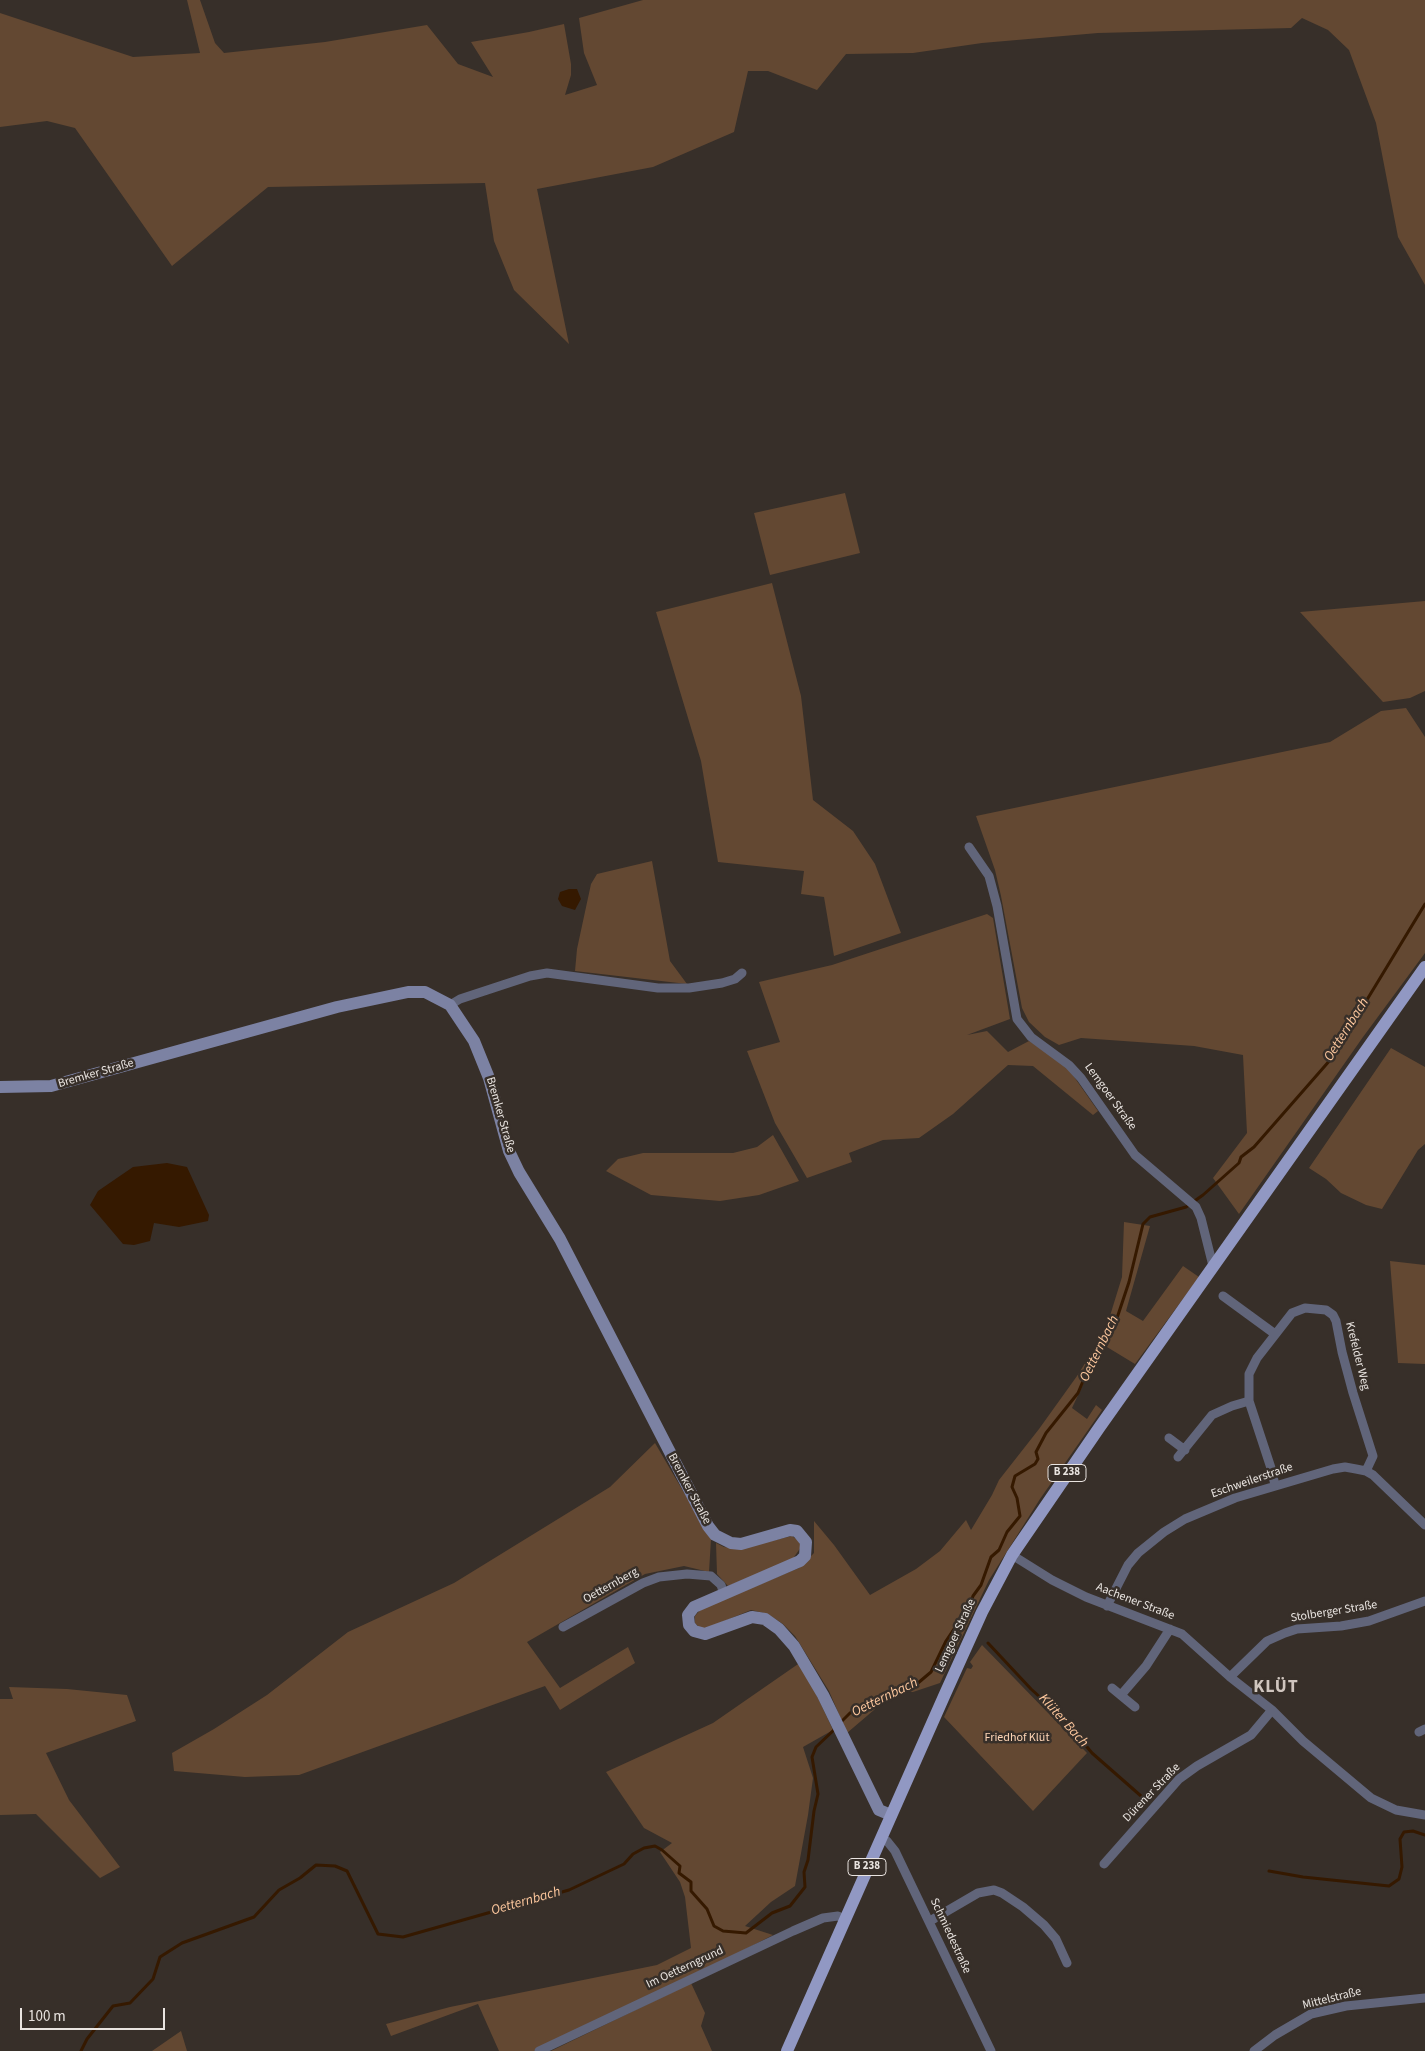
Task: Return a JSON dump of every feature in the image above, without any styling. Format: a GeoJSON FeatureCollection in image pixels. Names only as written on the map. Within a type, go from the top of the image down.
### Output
{"type":"FeatureCollection","features":[{"type":"Feature","properties":{"kind":"main road","name":"Lemgoer Straße"},"geometry":{"type":"LineString","coordinates":[[788,2051],[844,1919],[970,1638],[1012,1555],[1213,1266],[1425,967]]}},
{"type":"Feature","properties":{"kind":"street","name":"Lemgoer Straße"},"geometry":{"type":"LineString","coordinates":[[969,846],[989,876],[997,906],[1018,1020],[1023,1029],[1069,1065],[1135,1155],[1196,1207],[1204,1227],[1213,1266]]}},
{"type":"Feature","properties":{"kind":"street"},"geometry":{"type":"LineString","coordinates":[[450,1005],[460,999],[530,976],[547,973],[658,988],[689,988],[735,979],[742,973]]}},
{"type":"Feature","properties":{"kind":"street","name":"Bremker Straße"},"geometry":{"type":"LineString","coordinates":[[0,1087],[51,1086],[337,1007],[408,992],[425,992],[450,1005],[474,1041],[489,1078],[508,1151],[560,1239],[708,1526],[715,1535],[731,1543],[741,1544],[790,1530],[797,1531],[806,1542],[805,1556],[800,1561],[691,1609],[688,1618],[691,1629],[697,1633],[705,1634],[752,1616],[759,1617],[779,1629],[794,1646],[837,1720],[879,1810],[891,1815]]}},
{"type":"Feature","properties":{"kind":"street"},"geometry":{"type":"LineString","coordinates":[[1223,1296],[1275,1334]]}},
{"type":"Feature","properties":{"kind":"street","name":"Krefelder Weg"},"geometry":{"type":"LineString","coordinates":[[1275,1485],[1249,1401],[1249,1374],[1257,1358],[1275,1334],[1292,1312],[1298,1310],[1315,1308],[1326,1310],[1333,1315],[1336,1321],[1353,1394],[1373,1456],[1366,1471]]}},
{"type":"Feature","properties":{"kind":"street"},"geometry":{"type":"LineString","coordinates":[[1178,1457],[1212,1415],[1249,1401]]}},
{"type":"Feature","properties":{"kind":"street"},"geometry":{"type":"LineString","coordinates":[[1169,1438],[1185,1450]]}},
{"type":"Feature","properties":{"kind":"street","name":"Eschweilerstraße"},"geometry":{"type":"LineString","coordinates":[[1107,1606],[1128,1565],[1150,1542],[1185,1519],[1235,1498],[1333,1469],[1345,1467],[1366,1471],[1388,1488],[1425,1525]]}},
{"type":"Feature","properties":{"kind":"street","name":"Aachener Straße"},"geometry":{"type":"LineString","coordinates":[[1012,1555],[1068,1588],[1107,1606],[1182,1634],[1230,1677],[1272,1710],[1303,1741],[1353,1784],[1379,1803],[1408,1813],[1425,1815]]}},
{"type":"Feature","properties":{"kind":"street","name":"Oetternberg"},"geometry":{"type":"LineString","coordinates":[[563,1627],[643,1583],[658,1577],[687,1574],[711,1576],[721,1585],[724,1594]]}},
{"type":"Feature","properties":{"kind":"street","name":"Stolberger Straße"},"geometry":{"type":"LineString","coordinates":[[1230,1677],[1267,1641],[1285,1633],[1297,1629],[1340,1626],[1368,1621],[1425,1601]]}},
{"type":"Feature","properties":{"kind":"street"},"geometry":{"type":"LineString","coordinates":[[1121,1695],[1146,1666],[1170,1629]]}},
{"type":"Feature","properties":{"kind":"street"},"geometry":{"type":"LineString","coordinates":[[1112,1688],[1135,1708]]}},
{"type":"Feature","properties":{"kind":"street","name":"Dürener Straße"},"geometry":{"type":"LineString","coordinates":[[1104,1864],[1179,1779],[1197,1766],[1251,1735],[1272,1710]]}},
{"type":"Feature","properties":{"kind":"street","name":"Schmiedestraße"},"geometry":{"type":"LineString","coordinates":[[880,1839],[886,1841],[895,1851],[991,2051]]}},
{"type":"Feature","properties":{"kind":"street"},"geometry":{"type":"LineString","coordinates":[[930,1921],[978,1893],[994,1890],[1023,1907],[1044,1925],[1056,1939],[1068,1963]]}},
{"type":"Feature","properties":{"kind":"street","name":"Im Oetterngrund"},"geometry":{"type":"LineString","coordinates":[[539,2051],[792,1930],[823,1918],[838,1916],[844,1919]]}},
{"type":"Feature","properties":{"kind":"street","name":"Mittelstraße"},"geometry":{"type":"LineString","coordinates":[[1254,2051],[1275,2035],[1311,2014],[1346,2006],[1425,1998]]}},
{"type":"Feature","properties":{"kind":"green space"},"geometry":{"type":"Polygon","coordinates":[[[187,0],[200,0],[215,43],[224,53],[325,42],[427,25],[458,64],[493,77],[471,42],[564,24],[571,64],[571,75],[565,95],[597,85],[584,53],[579,18],[643,0],[1425,0],[1425,285],[1398,237],[1376,123],[1349,50],[1328,30],[1302,18],[1291,28],[1098,33],[982,43],[913,53],[846,54],[817,90],[768,71],[748,71],[734,132],[653,167],[537,189],[569,344],[514,290],[494,241],[485,183],[268,187],[172,266],[75,128],[47,121],[0,127],[0,13],[133,57],[200,53],[187,0]]]}},
{"type":"Feature","properties":{"kind":"green space"},"geometry":{"type":"Polygon","coordinates":[[[845,493],[860,553],[770,575],[754,513],[845,493]]]}},
{"type":"Feature","properties":{"kind":"green space"},"geometry":{"type":"Polygon","coordinates":[[[772,583],[801,696],[813,800],[853,831],[875,864],[901,933],[834,956],[824,897],[801,894],[804,871],[718,862],[701,761],[656,612],[772,583]]]}},
{"type":"Feature","properties":{"kind":"green space"},"geometry":{"type":"Polygon","coordinates":[[[1425,601],[1425,691],[1410,698],[1383,702],[1300,612],[1425,601]]]}},
{"type":"Feature","properties":{"kind":"green space"},"geometry":{"type":"Polygon","coordinates":[[[1406,708],[1425,737],[1425,953],[1363,1037],[1239,1214],[1213,1178],[1247,1133],[1243,1055],[1194,1046],[1081,1038],[1059,1045],[1045,1037],[1029,1022],[1022,1008],[995,870],[976,816],[1330,742],[1381,711],[1406,708]]]}},
{"type":"Feature","properties":{"kind":"green space"},"geometry":{"type":"Polygon","coordinates":[[[652,861],[670,961],[687,984],[575,971],[577,949],[591,884],[597,874],[652,861]]]}},
{"type":"Feature","properties":{"kind":"green space"},"geometry":{"type":"Polygon","coordinates":[[[987,914],[993,918],[1010,1019],[967,1035],[987,1031],[1008,1052],[1029,1041],[1063,1061],[1098,1111],[1093,1115],[1033,1066],[1008,1065],[953,1114],[919,1138],[883,1140],[849,1153],[852,1162],[807,1178],[775,1123],[747,1051],[780,1042],[759,982],[832,965],[987,914]]]}},
{"type":"Feature","properties":{"kind":"green space"},"geometry":{"type":"Polygon","coordinates":[[[1391,1048],[1425,1067],[1425,1144],[1418,1150],[1382,1209],[1366,1205],[1341,1193],[1326,1179],[1309,1168],[1391,1048]]]}},
{"type":"Feature","properties":{"kind":"green space"},"geometry":{"type":"Polygon","coordinates":[[[773,1135],[799,1181],[759,1195],[720,1201],[651,1195],[606,1171],[618,1159],[643,1153],[733,1153],[757,1147],[773,1135]]]}},
{"type":"Feature","properties":{"kind":"green space"},"geometry":{"type":"Polygon","coordinates":[[[1124,1222],[1150,1226],[1126,1311],[1143,1321],[1183,1266],[1199,1277],[1135,1364],[1102,1344],[1072,1408],[1087,1419],[1096,1405],[1102,1410],[1040,1499],[989,1580],[940,1683],[913,1692],[895,1692],[847,1733],[829,1691],[795,1636],[783,1624],[768,1614],[751,1610],[705,1629],[700,1628],[695,1623],[695,1616],[701,1609],[799,1568],[814,1553],[814,1521],[870,1595],[916,1569],[940,1551],[966,1520],[971,1530],[999,1480],[1039,1429],[1077,1376],[1099,1341],[1109,1319],[1122,1277],[1124,1222]]]}},
{"type":"Feature","properties":{"kind":"green space"},"geometry":{"type":"Polygon","coordinates":[[[1390,1261],[1425,1265],[1425,1364],[1398,1363],[1390,1261]]]}},
{"type":"Feature","properties":{"kind":"green space"},"geometry":{"type":"Polygon","coordinates":[[[655,1443],[711,1539],[709,1572],[684,1566],[645,1574],[527,1642],[560,1688],[628,1647],[635,1663],[560,1710],[545,1686],[299,1775],[245,1777],[174,1771],[172,1753],[267,1695],[348,1632],[454,1583],[610,1487],[655,1443]]]}},
{"type":"Feature","properties":{"kind":"green space"},"geometry":{"type":"Polygon","coordinates":[[[792,1536],[799,1541],[801,1547],[792,1560],[728,1586],[717,1574],[716,1543],[724,1547],[738,1549],[792,1536]]]}},
{"type":"Feature","properties":{"kind":"green space","name":"Friedhof Klüt"},"geometry":{"type":"Polygon","coordinates":[[[982,1645],[1087,1753],[1033,1811],[944,1717],[967,1668],[971,1669],[973,1666],[970,1662],[982,1645]]]}},
{"type":"Feature","properties":{"kind":"green space"},"geometry":{"type":"Polygon","coordinates":[[[801,1662],[833,1730],[803,1747],[813,1778],[795,1886],[771,1902],[745,1926],[773,1935],[709,1968],[534,2051],[499,2051],[478,2004],[391,2036],[386,2024],[450,2007],[657,1965],[691,1948],[685,1897],[680,1882],[660,1852],[672,1843],[644,1828],[606,1772],[713,1723],[801,1662]]]}},
{"type":"Feature","properties":{"kind":"green space"},"geometry":{"type":"Polygon","coordinates":[[[9,1687],[67,1689],[127,1695],[136,1721],[46,1753],[69,1800],[120,1867],[100,1878],[36,1814],[0,1815],[0,1699],[13,1699],[9,1687]]]}},
{"type":"Feature","properties":{"kind":"green space"},"geometry":{"type":"Polygon","coordinates":[[[691,1983],[705,2013],[701,2026],[712,2051],[551,2051],[691,1983]]]}},
{"type":"Feature","properties":{"kind":"green space"},"geometry":{"type":"Polygon","coordinates":[[[181,2031],[187,2051],[152,2051],[181,2031]]]}},
{"type":"Feature","properties":{"kind":"shaded area"},"geometry":{"type":"Polygon","coordinates":[[[577,889],[581,899],[575,910],[562,906],[558,899],[560,892],[577,889]]]}},
{"type":"Feature","properties":{"kind":"shaded area"},"geometry":{"type":"Polygon","coordinates":[[[167,1163],[187,1167],[209,1215],[208,1221],[179,1227],[154,1223],[150,1241],[134,1245],[123,1244],[90,1205],[98,1191],[133,1167],[167,1163]]]}},
{"type":"Feature","properties":{"kind":"waterway","name":"Oetternbach"},"geometry":{"type":"LineString","coordinates":[[840,1723],[861,1706],[882,1699],[898,1689],[918,1683],[931,1672],[946,1641],[958,1623],[965,1618],[973,1596],[981,1585],[991,1557],[999,1550],[1007,1532],[1020,1516],[1017,1498],[1012,1487],[1015,1476],[1035,1464],[1038,1459],[1036,1452],[1046,1433],[1078,1393],[1086,1374],[1116,1321],[1129,1282],[1143,1224],[1150,1217],[1186,1207],[1203,1195],[1239,1163],[1241,1157],[1254,1147],[1331,1059],[1425,904]]}},
{"type":"Feature","properties":{"kind":"waterway","name":"Klüter Bach"},"geometry":{"type":"LineString","coordinates":[[988,1643],[1031,1689],[1064,1719],[1092,1753],[1141,1796]]}},
{"type":"Feature","properties":{"kind":"waterway","name":"Oetternbach"},"geometry":{"type":"LineString","coordinates":[[81,2051],[87,2039],[113,2006],[130,2003],[153,1979],[160,1957],[182,1943],[254,1917],[279,1890],[300,1878],[316,1865],[335,1866],[347,1871],[378,1934],[403,1937],[569,1890],[624,1864],[633,1854],[644,1848],[655,1846],[680,1866],[679,1873],[691,1882],[691,1891],[707,1909],[714,1926],[723,1931],[746,1933],[772,1913],[790,1906],[805,1887],[804,1872],[808,1860],[818,1794],[812,1757],[816,1747],[836,1728]]}},
{"type":"Feature","properties":{"kind":"waterway","name":"Klüter Bach"},"geometry":{"type":"LineString","coordinates":[[1269,1871],[1303,1877],[1389,1886],[1399,1879],[1402,1867],[1400,1839],[1404,1832],[1413,1831],[1425,1835]]}},
{"type":"Feature","properties":{"kind":"district","name":"KLÜT"},"geometry":{"type":"Point","coordinates":[1276,1688]}}]}
